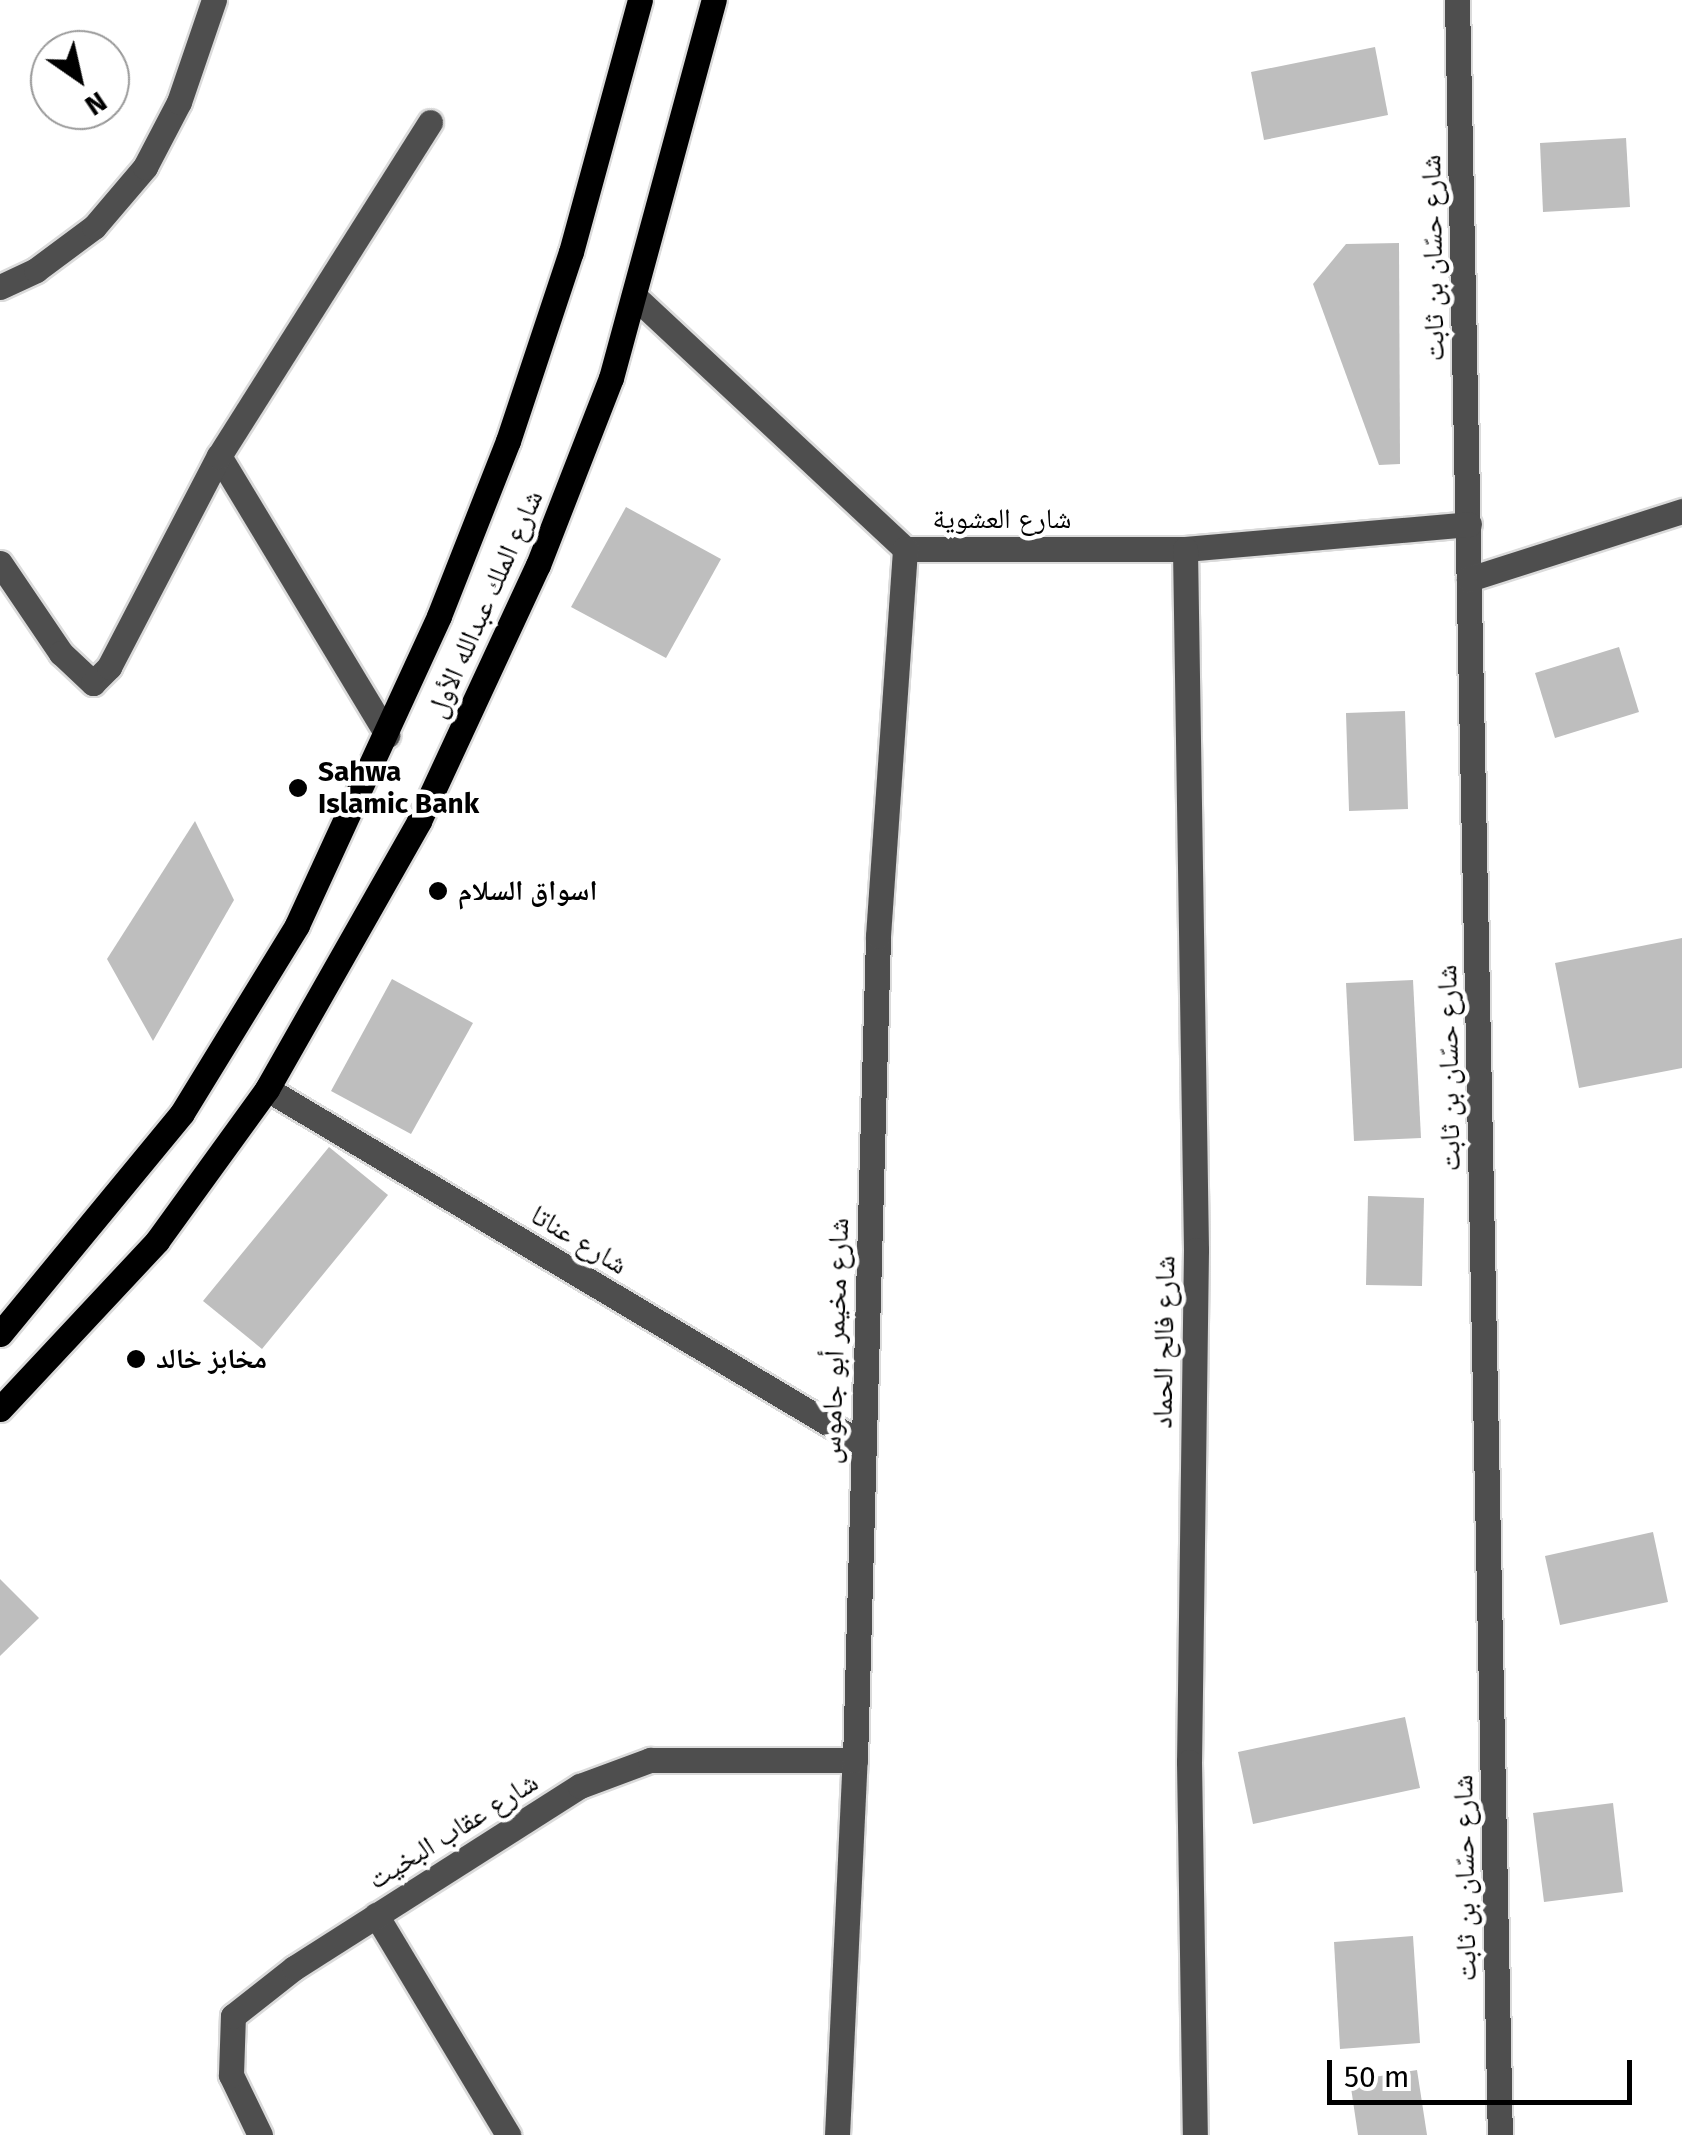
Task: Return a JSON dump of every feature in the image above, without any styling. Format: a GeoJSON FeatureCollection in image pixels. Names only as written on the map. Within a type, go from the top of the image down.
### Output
{"type":"FeatureCollection","features":[{"type":"Feature","properties":{"kind":"main road","name":"شارع الملك عبدالله الأول"},"geometry":{"type":"LineString","coordinates":[[0,1334],[128,1182],[244,1019],[298,925],[387,735],[538,359],[640,0]]}},
{"type":"Feature","properties":{"kind":"main road","name":"شارع الملك عبدالله الأول"},"geometry":{"type":"LineString","coordinates":[[0,1409],[157,1240],[266,1089],[419,821],[576,475],[634,296],[714,0]]}},
{"type":"Feature","properties":{"kind":"street"},"geometry":{"type":"LineString","coordinates":[[0,287],[36,270],[94,227],[145,167],[179,102],[214,0]]}},
{"type":"Feature","properties":{"kind":"street","name":"شارع حسّان بن ثابت"},"geometry":{"type":"LineString","coordinates":[[1457,0],[1500,2135]]}},
{"type":"Feature","properties":{"kind":"street"},"geometry":{"type":"LineString","coordinates":[[0,563],[61,653],[93,683],[109,667],[220,456],[430,122]]}},
{"type":"Feature","properties":{"kind":"street","name":"شارع العشوية"},"geometry":{"type":"LineString","coordinates":[[634,296],[904,549],[1186,549],[1469,524]]}},
{"type":"Feature","properties":{"kind":"street"},"geometry":{"type":"LineString","coordinates":[[220,456],[387,735]]}},
{"type":"Feature","properties":{"kind":"street"},"geometry":{"type":"LineString","coordinates":[[1469,580],[1682,511]]}},
{"type":"Feature","properties":{"kind":"street","name":"شارع مخيمر أبو جاموس"},"geometry":{"type":"LineString","coordinates":[[837,2135],[855,1760],[878,936],[904,549]]}},
{"type":"Feature","properties":{"kind":"street","name":"شارع فالح الحماد"},"geometry":{"type":"LineString","coordinates":[[1186,549],[1196,1250],[1189,1762],[1194,2135]]}},
{"type":"Feature","properties":{"kind":"street","name":"شارع عناتا"},"geometry":{"type":"LineString","coordinates":[[266,1089],[862,1442]]}},
{"type":"Feature","properties":{"kind":"street","name":"شارع عقاب البخيت"},"geometry":{"type":"LineString","coordinates":[[260,2135],[231,2075],[233,2016],[376,1915],[580,1786],[650,1760],[855,1760]]}},
{"type":"Feature","properties":{"kind":"street"},"geometry":{"type":"LineString","coordinates":[[376,1915],[508,2135]]}},
{"type":"Feature","properties":{"kind":"building"},"geometry":{"type":"Polygon","coordinates":[[[1375,47],[1388,115],[1264,140],[1251,72],[1375,47]]]}},
{"type":"Feature","properties":{"kind":"building"},"geometry":{"type":"Polygon","coordinates":[[[1626,138],[1630,207],[1543,212],[1540,143],[1626,138]]]}},
{"type":"Feature","properties":{"kind":"building"},"geometry":{"type":"Polygon","coordinates":[[[1399,243],[1400,464],[1379,465],[1313,284],[1346,244],[1399,243]]]}},
{"type":"Feature","properties":{"kind":"building"},"geometry":{"type":"Polygon","coordinates":[[[626,507],[721,559],[666,658],[571,607],[626,507]]]}},
{"type":"Feature","properties":{"kind":"building"},"geometry":{"type":"Polygon","coordinates":[[[1619,647],[1639,712],[1555,738],[1535,673],[1619,647]]]}},
{"type":"Feature","properties":{"kind":"building"},"geometry":{"type":"Polygon","coordinates":[[[1405,711],[1408,809],[1349,811],[1346,713],[1405,711]]]}},
{"type":"Feature","properties":{"kind":"building"},"geometry":{"type":"Polygon","coordinates":[[[195,821],[234,900],[153,1041],[107,959],[195,821]]]}},
{"type":"Feature","properties":{"kind":"building"},"geometry":{"type":"Polygon","coordinates":[[[1682,938],[1682,1068],[1579,1088],[1555,963],[1682,938]]]}},
{"type":"Feature","properties":{"kind":"building"},"geometry":{"type":"Polygon","coordinates":[[[392,979],[473,1023],[411,1134],[331,1091],[392,979]]]}},
{"type":"Feature","properties":{"kind":"building"},"geometry":{"type":"Polygon","coordinates":[[[1413,980],[1421,1138],[1354,1141],[1346,983],[1413,980]]]}},
{"type":"Feature","properties":{"kind":"building"},"geometry":{"type":"Polygon","coordinates":[[[329,1147],[388,1195],[262,1349],[203,1301],[329,1147]]]}},
{"type":"Feature","properties":{"kind":"building"},"geometry":{"type":"Polygon","coordinates":[[[1368,1196],[1424,1198],[1422,1286],[1366,1285],[1368,1196]]]}},
{"type":"Feature","properties":{"kind":"building"},"geometry":{"type":"Polygon","coordinates":[[[1653,1532],[1668,1602],[1560,1625],[1545,1556],[1653,1532]]]}},
{"type":"Feature","properties":{"kind":"building"},"geometry":{"type":"Polygon","coordinates":[[[0,1579],[39,1618],[0,1656],[0,1579]]]}},
{"type":"Feature","properties":{"kind":"building"},"geometry":{"type":"Polygon","coordinates":[[[1405,1717],[1420,1788],[1253,1824],[1238,1752],[1405,1717]]]}},
{"type":"Feature","properties":{"kind":"building"},"geometry":{"type":"Polygon","coordinates":[[[1613,1803],[1623,1892],[1544,1902],[1533,1813],[1613,1803]]]}},
{"type":"Feature","properties":{"kind":"building"},"geometry":{"type":"Polygon","coordinates":[[[1413,1936],[1420,2043],[1340,2049],[1334,1942],[1413,1936]]]}},
{"type":"Feature","properties":{"kind":"building"},"geometry":{"type":"Polygon","coordinates":[[[1417,2070],[1427,2135],[1358,2135],[1350,2081],[1417,2070]]]}},
{"type":"Feature","properties":{"kind":"place","name":"Sahwa Islamic Bank"},"geometry":{"type":"Point","coordinates":[298,788]}},
{"type":"Feature","properties":{"kind":"place","name":"اسواق السلام"},"geometry":{"type":"Point","coordinates":[438,891]}},
{"type":"Feature","properties":{"kind":"place","name":"مخابز خالد"},"geometry":{"type":"Point","coordinates":[136,1359]}}]}
